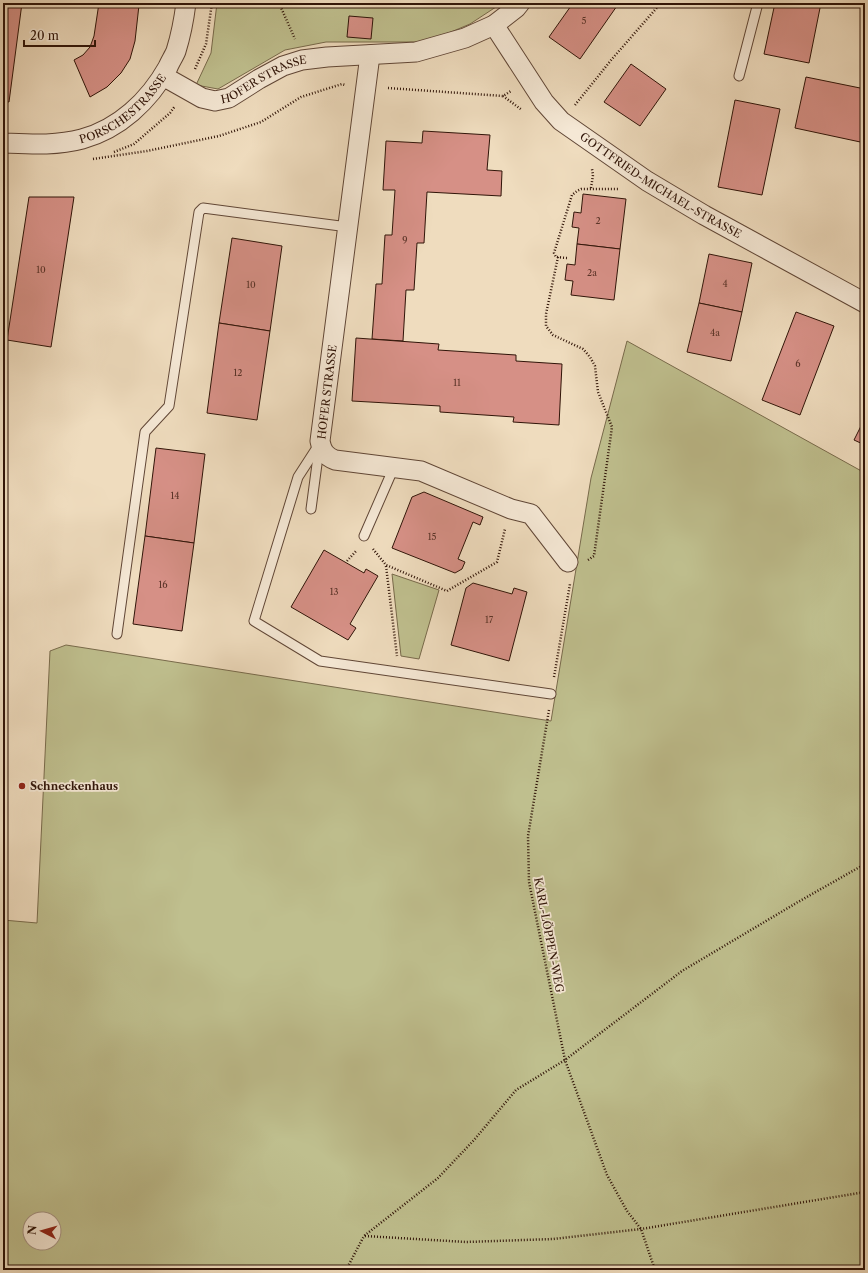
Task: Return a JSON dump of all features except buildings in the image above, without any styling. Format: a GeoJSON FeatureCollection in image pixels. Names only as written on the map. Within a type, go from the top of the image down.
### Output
{"type":"FeatureCollection","features":[{"type":"Feature","properties":{"kind":"street","name":"PORSCHESTRASSE"},"geometry":{"type":"LineString","coordinates":[[3,143],[59,143],[82,139],[107,129],[129,114],[149,95],[163,76],[176,52],[183,26],[186,3]]}},
{"type":"Feature","properties":{"kind":"street","name":"HOFER STRASSE"},"geometry":{"type":"LineString","coordinates":[[163,76],[202,98],[216,101],[229,98],[283,66],[302,60],[327,57],[416,52],[464,38],[494,25],[516,8],[520,3]]}},
{"type":"Feature","properties":{"kind":"street","name":"GOTTFRIED-MICHAEL-STRASSE"},"geometry":{"type":"LineString","coordinates":[[494,25],[544,102],[561,121],[647,181],[704,215],[865,303]]}},
{"type":"Feature","properties":{"kind":"street","name":"HOFER STRASSE"},"geometry":{"type":"LineString","coordinates":[[370,55],[320,441],[321,448],[329,458],[335,460],[421,471],[510,509],[531,514],[568,562]]}},
{"type":"Feature","properties":{"kind":"lane"},"geometry":{"type":"LineString","coordinates":[[739,76],[758,3]]}},
{"type":"Feature","properties":{"kind":"lane"},"geometry":{"type":"LineString","coordinates":[[117,634],[145,432],[169,406],[199,212],[204,208],[348,227]]}},
{"type":"Feature","properties":{"kind":"lane"},"geometry":{"type":"LineString","coordinates":[[311,509],[320,441]]}},
{"type":"Feature","properties":{"kind":"lane"},"geometry":{"type":"LineString","coordinates":[[320,441],[298,477],[254,621],[320,661],[551,694]]}},
{"type":"Feature","properties":{"kind":"lane"},"geometry":{"type":"LineString","coordinates":[[364,536],[391,474],[392,467]]}},
{"type":"Feature","properties":{"kind":"path"},"geometry":{"type":"LineString","coordinates":[[279,3],[302,60]]}},
{"type":"Feature","properties":{"kind":"path"},"geometry":{"type":"LineString","coordinates":[[333,6],[345,6],[350,3]]}},
{"type":"Feature","properties":{"kind":"path"},"geometry":{"type":"LineString","coordinates":[[561,121],[661,3]]}},
{"type":"Feature","properties":{"kind":"path"},"geometry":{"type":"LineString","coordinates":[[95,159],[147,151],[219,136],[261,122],[301,97],[342,84],[503,96],[529,79]]}},
{"type":"Feature","properties":{"kind":"path"},"geometry":{"type":"LineString","coordinates":[[567,258],[556,257],[554,253],[572,195],[577,191],[586,188],[628,189],[634,192],[642,190],[647,181]]}},
{"type":"Feature","properties":{"kind":"path"},"geometry":{"type":"LineString","coordinates":[[558,257],[546,314],[546,326],[552,336],[583,349],[590,357],[595,366],[598,392],[612,427],[594,556],[588,560],[568,562]]}},
{"type":"Feature","properties":{"kind":"path"},"geometry":{"type":"LineString","coordinates":[[347,561],[356,552],[364,536],[386,565],[447,591],[497,562],[510,509]]}},
{"type":"Feature","properties":{"kind":"path","name":"KARL-LÖPPEN-WEG"},"geometry":{"type":"LineString","coordinates":[[568,562],[570,580],[528,836],[529,882],[565,1060],[607,1175],[626,1211],[641,1229],[655,1270]]}},
{"type":"Feature","properties":{"kind":"path"},"geometry":{"type":"LineString","coordinates":[[386,565],[398,664],[396,672]]}},
{"type":"Feature","properties":{"kind":"path"},"geometry":{"type":"LineString","coordinates":[[346,1270],[364,1236],[438,1178],[474,1140],[516,1090],[565,1060],[682,971],[865,864]]}},
{"type":"Feature","properties":{"kind":"path"},"geometry":{"type":"LineString","coordinates":[[364,1236],[466,1242],[553,1239],[641,1229],[865,1192]]}},
{"type":"Feature","properties":{"kind":"green space"},"geometry":{"type":"Polygon","coordinates":[[[217,3],[502,3],[470,24],[427,42],[326,42],[285,50],[218,89],[196,85],[211,53],[217,3]]]}},
{"type":"Feature","properties":{"kind":"green space"},"geometry":{"type":"Polygon","coordinates":[[[627,341],[865,473],[865,1270],[3,1270],[3,920],[37,923],[50,651],[66,645],[551,721],[591,478],[627,341]]]}},
{"type":"Feature","properties":{"kind":"green space"},"geometry":{"type":"Polygon","coordinates":[[[392,574],[439,590],[419,659],[401,656],[392,574]]]}},
{"type":"Feature","properties":{"kind":"place","name":"Schneckenhaus"},"geometry":{"type":"Point","coordinates":[22,786]}}]}
